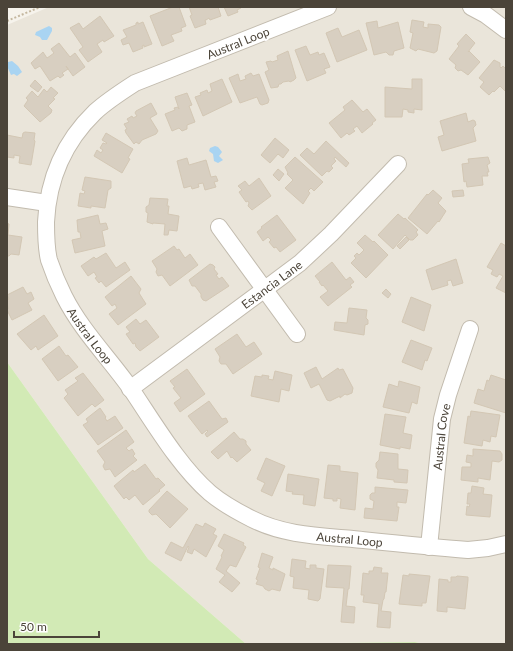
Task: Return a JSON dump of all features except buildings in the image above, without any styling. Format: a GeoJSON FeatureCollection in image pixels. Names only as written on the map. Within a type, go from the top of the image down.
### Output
{"type":"FeatureCollection","features":[{"type":"Feature","properties":{"kind":"street","name":"Austral Loop"},"geometry":{"type":"LineString","coordinates":[[328,7],[135,83],[108,100],[84,124],[68,146],[55,174],[47,203],[46,237],[49,259],[55,277],[73,313],[130,389],[182,463],[196,480],[211,494],[253,520],[280,530],[313,535],[468,550],[506,544]]}},
{"type":"Feature","properties":{"kind":"street"},"geometry":{"type":"LineString","coordinates":[[471,7],[486,15],[506,30]]}},
{"type":"Feature","properties":{"kind":"street","name":"Estancia Lane"},"geometry":{"type":"LineString","coordinates":[[130,389],[265,290],[310,255],[398,164]]}},
{"type":"Feature","properties":{"kind":"street"},"geometry":{"type":"LineString","coordinates":[[7,197],[47,203]]}},
{"type":"Feature","properties":{"kind":"street"},"geometry":{"type":"LineString","coordinates":[[219,227],[297,334]]}},
{"type":"Feature","properties":{"kind":"street","name":"Austral Cove"},"geometry":{"type":"LineString","coordinates":[[429,547],[442,419],[448,395],[470,330]]}},
{"type":"Feature","properties":{"kind":"path"},"geometry":{"type":"LineString","coordinates":[[7,21],[40,7]]}},
{"type":"Feature","properties":{"kind":"shaded area"},"geometry":{"type":"Polygon","coordinates":[[[49,7],[506,7],[506,644],[424,644],[415,642],[246,644],[148,559],[7,362],[7,25],[49,7]]]}},
{"type":"Feature","properties":{"kind":"green space"},"geometry":{"type":"Polygon","coordinates":[[[7,362],[148,559],[246,644],[7,644],[7,362]]]}},
{"type":"Feature","properties":{"kind":"green space"},"geometry":{"type":"Polygon","coordinates":[[[415,642],[424,644],[270,644],[415,642]]]}},
{"type":"Feature","properties":{"kind":"water"},"geometry":{"type":"Polygon","coordinates":[[[49,26],[52,28],[52,31],[47,40],[42,40],[40,37],[35,35],[36,32],[49,26]]]}},
{"type":"Feature","properties":{"kind":"water"},"geometry":{"type":"Polygon","coordinates":[[[12,61],[22,72],[17,76],[14,74],[11,75],[7,66],[8,62],[12,61]]]}},
{"type":"Feature","properties":{"kind":"water"},"geometry":{"type":"Polygon","coordinates":[[[215,146],[222,152],[219,156],[223,160],[218,163],[214,161],[213,154],[209,151],[210,148],[215,146]]]}}]}
